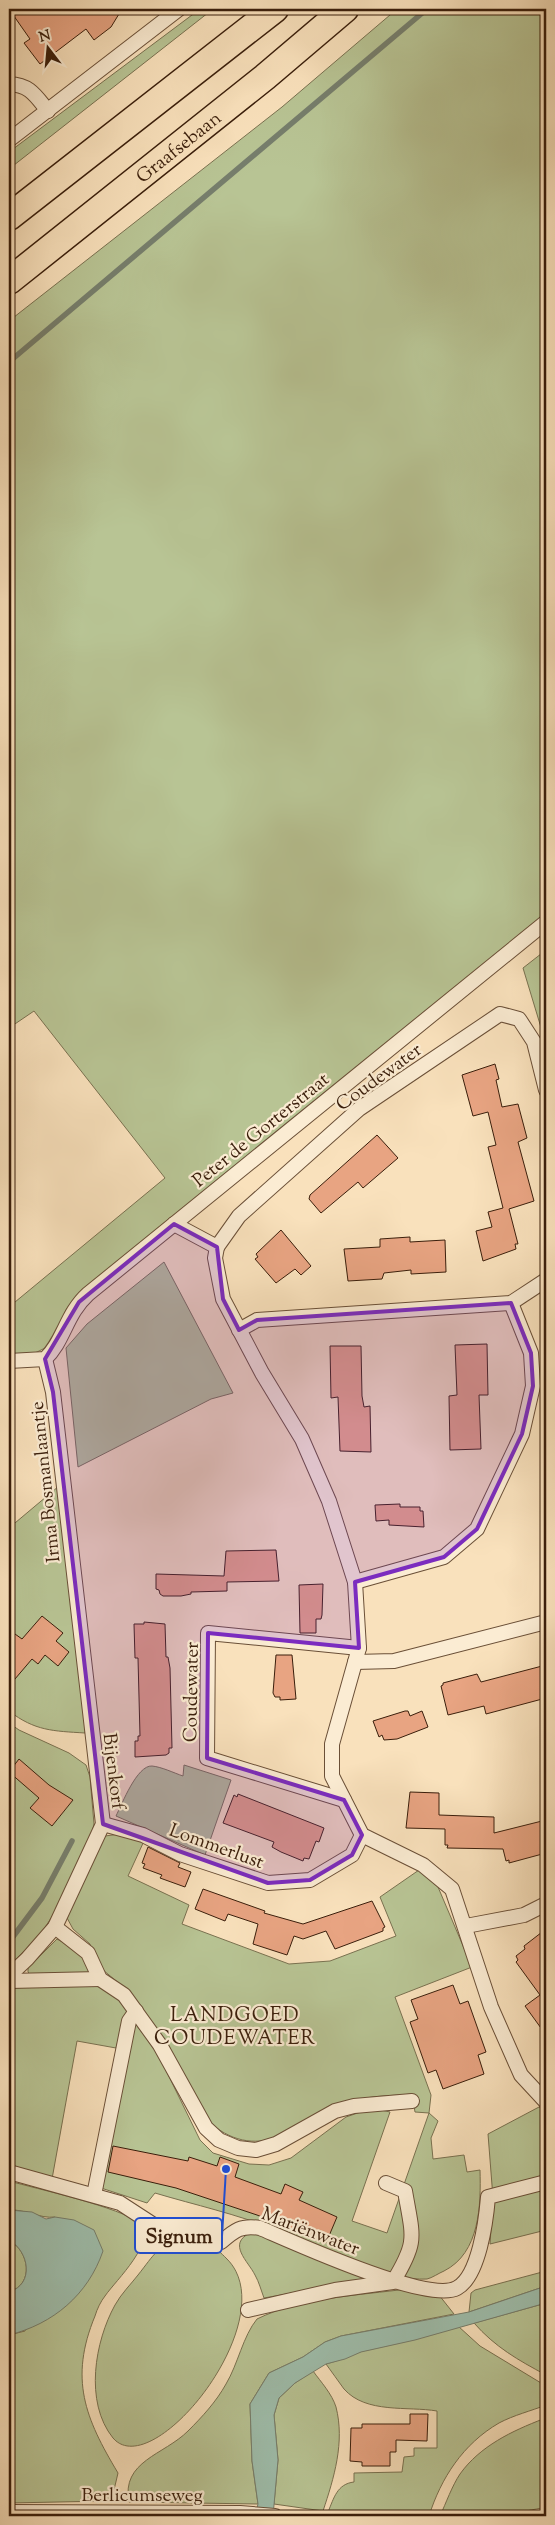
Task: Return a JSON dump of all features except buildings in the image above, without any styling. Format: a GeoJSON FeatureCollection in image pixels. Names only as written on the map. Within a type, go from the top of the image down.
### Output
{"type":"FeatureCollection","features":[{"type":"Feature","properties":{"kind":"highway"},"geometry":{"type":"LineString","coordinates":[[9,217],[275,9]]}},
{"type":"Feature","properties":{"kind":"highway","name":"Graafsebaan"},"geometry":{"type":"LineString","coordinates":[[9,281],[265,77],[345,9]]}},
{"type":"Feature","properties":{"kind":"street"},"geometry":{"type":"LineString","coordinates":[[9,140],[179,9]]}},
{"type":"Feature","properties":{"kind":"street"},"geometry":{"type":"LineString","coordinates":[[9,84],[21,85],[34,93],[48,110]]}},
{"type":"Feature","properties":{"kind":"street","name":"Peter de Gorterstraat"},"geometry":{"type":"LineString","coordinates":[[45,1359],[53,1349],[79,1302],[546,922]]}},
{"type":"Feature","properties":{"kind":"street","name":"Coudewater"},"geometry":{"type":"LineString","coordinates":[[217,1247],[239,1216],[359,1109],[500,1014],[519,1019],[534,1042],[546,1090]]}},
{"type":"Feature","properties":{"kind":"street"},"geometry":{"type":"LineString","coordinates":[[174,1224],[217,1247],[215,1258],[223,1299],[262,1373],[302,1439],[329,1501],[355,1582],[359,1648],[332,1744],[332,1776],[362,1835],[424,1865],[452,1889],[466,1926],[491,2007],[522,2075],[546,2102]]}},
{"type":"Feature","properties":{"kind":"street"},"geometry":{"type":"LineString","coordinates":[[239,1330],[257,1320],[511,1303],[546,1280]]}},
{"type":"Feature","properties":{"kind":"street"},"geometry":{"type":"LineString","coordinates":[[355,1582],[444,1557],[477,1529],[522,1434],[533,1386],[531,1353],[511,1303]]}},
{"type":"Feature","properties":{"kind":"street"},"geometry":{"type":"LineString","coordinates":[[9,1361],[45,1359]]}},
{"type":"Feature","properties":{"kind":"street","name":"Irma Bosmanlaantje"},"geometry":{"type":"LineString","coordinates":[[45,1359],[53,1392],[77,1602]]}},
{"type":"Feature","properties":{"kind":"street","name":"Bijenkorf"},"geometry":{"type":"LineString","coordinates":[[9,1976],[55,1928],[103,1824],[92,1744],[77,1602]]}},
{"type":"Feature","properties":{"kind":"street"},"geometry":{"type":"LineString","coordinates":[[355,1662],[394,1661],[546,1622]]}},
{"type":"Feature","properties":{"kind":"street","name":"Coudewater"},"geometry":{"type":"LineString","coordinates":[[344,1800],[207,1758],[208,1633],[359,1648]]}},
{"type":"Feature","properties":{"kind":"street","name":"Lommerlust"},"geometry":{"type":"LineString","coordinates":[[103,1824],[143,1835],[180,1854],[268,1883],[310,1880],[352,1855],[362,1835]]}},
{"type":"Feature","properties":{"kind":"street"},"geometry":{"type":"LineString","coordinates":[[466,1926],[524,1915],[546,1904]]}},
{"type":"Feature","properties":{"kind":"street"},"geometry":{"type":"LineString","coordinates":[[55,1928],[88,1953],[100,1979],[124,1995],[160,2045],[206,2128],[219,2140],[238,2148],[256,2150],[276,2144],[335,2111],[354,2106],[412,2101]]}},
{"type":"Feature","properties":{"kind":"street"},"geometry":{"type":"LineString","coordinates":[[9,1981],[100,1979]]}},
{"type":"Feature","properties":{"kind":"street"},"geometry":{"type":"LineString","coordinates":[[94,2194],[129,2021],[136,2012]]}},
{"type":"Feature","properties":{"kind":"street","name":"Mariënwater"},"geometry":{"type":"LineString","coordinates":[[9,2172],[94,2194],[120,2203],[160,2229],[188,2232],[221,2242],[232,2233],[246,2226],[260,2228],[393,2282],[446,2292],[456,2289],[464,2282],[486,2228],[488,2197],[546,2182]]}},
{"type":"Feature","properties":{"kind":"street"},"geometry":{"type":"LineString","coordinates":[[248,2310],[336,2290],[393,2282],[409,2255],[413,2241],[405,2192],[386,2183]]}},
{"type":"Feature","properties":{"kind":"street","name":"Berlicumseweg"},"geometry":{"type":"LineString","coordinates":[[9,2512],[240,2513],[275,2516]]}},
{"type":"Feature","properties":{"kind":"highlighted area"},"geometry":{"type":"Polygon","coordinates":[[[174,1224],[217,1247],[223,1299],[239,1330],[257,1320],[511,1303],[531,1353],[533,1386],[522,1434],[477,1529],[444,1557],[355,1582],[359,1648],[208,1633],[207,1758],[344,1800],[362,1835],[352,1855],[310,1880],[268,1883],[103,1824],[53,1392],[45,1359],[79,1302],[174,1224]]]}},
{"type":"Feature","properties":{"kind":"green space"},"geometry":{"type":"Polygon","coordinates":[[[200,9],[213,9],[9,169],[9,152],[200,9]]]}},
{"type":"Feature","properties":{"kind":"green space"},"geometry":{"type":"Polygon","coordinates":[[[397,9],[546,9],[546,915],[82,1291],[67,1308],[49,1346],[35,1353],[9,1355],[9,1307],[165,1178],[34,1011],[9,1028],[9,321],[282,107],[397,9]]]}},
{"type":"Feature","properties":{"kind":"green space"},"geometry":{"type":"Polygon","coordinates":[[[546,950],[546,1044],[523,968],[546,950]]]}},
{"type":"Feature","properties":{"kind":"green space"},"geometry":{"type":"Polygon","coordinates":[[[164,1262],[233,1393],[211,1399],[78,1467],[66,1348],[87,1324],[164,1262]]]}},
{"type":"Feature","properties":{"kind":"green space"},"geometry":{"type":"Polygon","coordinates":[[[59,1486],[86,1728],[85,1733],[45,1729],[27,1723],[9,1711],[9,1528],[59,1486]]]}},
{"type":"Feature","properties":{"kind":"green space"},"geometry":{"type":"Polygon","coordinates":[[[9,1723],[19,1730],[69,1753],[86,1765],[90,1777],[94,1824],[90,1842],[59,1906],[40,1935],[9,1966],[9,1723]]]}},
{"type":"Feature","properties":{"kind":"green space"},"geometry":{"type":"Polygon","coordinates":[[[184,1765],[231,1780],[205,1855],[116,1816],[131,1786],[146,1767],[152,1766],[183,1776],[184,1765]]]}},
{"type":"Feature","properties":{"kind":"green space"},"geometry":{"type":"Polygon","coordinates":[[[120,1834],[144,1841],[128,1876],[189,1905],[182,1924],[289,1964],[330,1961],[396,1936],[380,1897],[419,1870],[438,1887],[472,1967],[395,1997],[431,2095],[429,2113],[415,2112],[412,2094],[365,2098],[332,2110],[298,2129],[264,2141],[247,2141],[229,2135],[210,2123],[128,1991],[96,1964],[90,1944],[73,1929],[66,1916],[105,1836],[120,1834]]]}},
{"type":"Feature","properties":{"kind":"green space"},"geometry":{"type":"Polygon","coordinates":[[[57,1939],[82,1957],[91,1973],[31,1975],[28,1972],[28,1968],[57,1939]]]}},
{"type":"Feature","properties":{"kind":"green space"},"geometry":{"type":"Polygon","coordinates":[[[95,1985],[113,1995],[127,2010],[116,2048],[77,2041],[52,2179],[9,2166],[9,1988],[95,1985]]]}},
{"type":"Feature","properties":{"kind":"green space"},"geometry":{"type":"Polygon","coordinates":[[[134,2022],[157,2052],[200,2140],[213,2153],[249,2164],[269,2165],[291,2158],[346,2117],[372,2108],[390,2112],[352,2221],[387,2233],[429,2113],[438,2121],[431,2138],[433,2159],[464,2155],[467,2172],[480,2170],[480,2198],[476,2227],[465,2253],[456,2263],[427,2279],[393,2275],[372,2269],[261,2224],[231,2214],[155,2193],[147,2203],[101,2188],[134,2022]]]}},
{"type":"Feature","properties":{"kind":"green space"},"geometry":{"type":"Polygon","coordinates":[[[539,2107],[546,2112],[546,2230],[490,2244],[493,2198],[488,2134],[539,2107]]]}},
{"type":"Feature","properties":{"kind":"green space"},"geometry":{"type":"Polygon","coordinates":[[[9,2181],[115,2211],[139,2223],[143,2231],[143,2240],[139,2250],[126,2271],[98,2308],[87,2339],[83,2359],[82,2379],[84,2398],[89,2416],[106,2453],[118,2473],[114,2490],[107,2501],[9,2503],[9,2335],[25,2331],[55,2217],[44,2217],[9,2210],[9,2181]]]}},
{"type":"Feature","properties":{"kind":"green space"},"geometry":{"type":"Polygon","coordinates":[[[250,2233],[258,2233],[374,2278],[264,2298],[252,2270],[241,2253],[240,2242],[243,2237],[250,2233]]]}},
{"type":"Feature","properties":{"kind":"green space"},"geometry":{"type":"Polygon","coordinates":[[[184,2239],[209,2244],[227,2259],[241,2286],[240,2318],[227,2354],[207,2388],[182,2418],[156,2438],[132,2446],[113,2438],[104,2423],[98,2407],[96,2372],[102,2336],[117,2301],[157,2251],[168,2244],[184,2239]]]}},
{"type":"Feature","properties":{"kind":"green space"},"geometry":{"type":"Polygon","coordinates":[[[9,2240],[16,2245],[25,2259],[26,2275],[23,2282],[17,2288],[9,2292],[9,2240]]]}},
{"type":"Feature","properties":{"kind":"green space"},"geometry":{"type":"Polygon","coordinates":[[[546,2271],[546,2286],[469,2312],[471,2293],[475,2290],[546,2271]]]}},
{"type":"Feature","properties":{"kind":"green space"},"geometry":{"type":"Polygon","coordinates":[[[407,2289],[439,2295],[454,2314],[341,2336],[325,2342],[303,2357],[269,2373],[250,2404],[252,2461],[258,2504],[129,2502],[128,2488],[131,2477],[138,2468],[146,2460],[188,2431],[218,2397],[257,2319],[292,2306],[311,2302],[407,2289]]]}},
{"type":"Feature","properties":{"kind":"green space"},"geometry":{"type":"Polygon","coordinates":[[[546,2303],[546,2375],[507,2352],[474,2323],[546,2303]]]}},
{"type":"Feature","properties":{"kind":"green space"},"geometry":{"type":"Polygon","coordinates":[[[458,2326],[480,2346],[546,2386],[546,2405],[499,2423],[475,2441],[447,2475],[429,2516],[365,2516],[328,2512],[334,2497],[340,2489],[348,2483],[354,2482],[354,2473],[402,2472],[404,2457],[414,2456],[414,2448],[437,2448],[437,2411],[388,2408],[364,2402],[353,2397],[344,2389],[326,2364],[363,2351],[423,2337],[458,2326]]]}},
{"type":"Feature","properties":{"kind":"green space"},"geometry":{"type":"Polygon","coordinates":[[[313,2371],[332,2397],[336,2407],[339,2433],[337,2460],[323,2511],[274,2504],[278,2460],[274,2415],[279,2398],[295,2383],[313,2371]]]}},
{"type":"Feature","properties":{"kind":"green space"},"geometry":{"type":"Polygon","coordinates":[[[546,2419],[546,2507],[509,2516],[440,2516],[460,2474],[477,2455],[508,2434],[546,2419]]]}},
{"type":"Feature","properties":{"kind":"shaded area"},"geometry":{"type":"Polygon","coordinates":[[[9,2210],[32,2212],[46,2219],[55,2217],[74,2220],[94,2230],[103,2251],[88,2281],[67,2305],[40,2323],[9,2335],[9,2292],[23,2282],[26,2275],[26,2267],[25,2259],[21,2252],[9,2240],[9,2210]]]}},
{"type":"Feature","properties":{"kind":"shaded area"},"geometry":{"type":"Polygon","coordinates":[[[546,2286],[546,2303],[415,2340],[361,2352],[326,2364],[295,2383],[279,2398],[274,2415],[278,2460],[273,2516],[255,2516],[258,2504],[252,2461],[250,2404],[269,2373],[303,2357],[325,2342],[341,2336],[469,2312],[546,2286]]]}},
{"type":"Feature","properties":{"kind":"waterway"},"geometry":{"type":"LineString","coordinates":[[9,362],[427,9]]}},
{"type":"Feature","properties":{"kind":"waterway"},"geometry":{"type":"LineString","coordinates":[[9,1942],[42,1898],[72,1841]]}},
{"type":"Feature","properties":{"kind":"place","name":"Signum"},"geometry":{"type":"Point","coordinates":[226,2169]}},
{"type":"Feature","properties":{"kind":"district","name":"LANDGOED COUDEWATER"},"geometry":{"type":"Point","coordinates":[235,2026]}}]}
